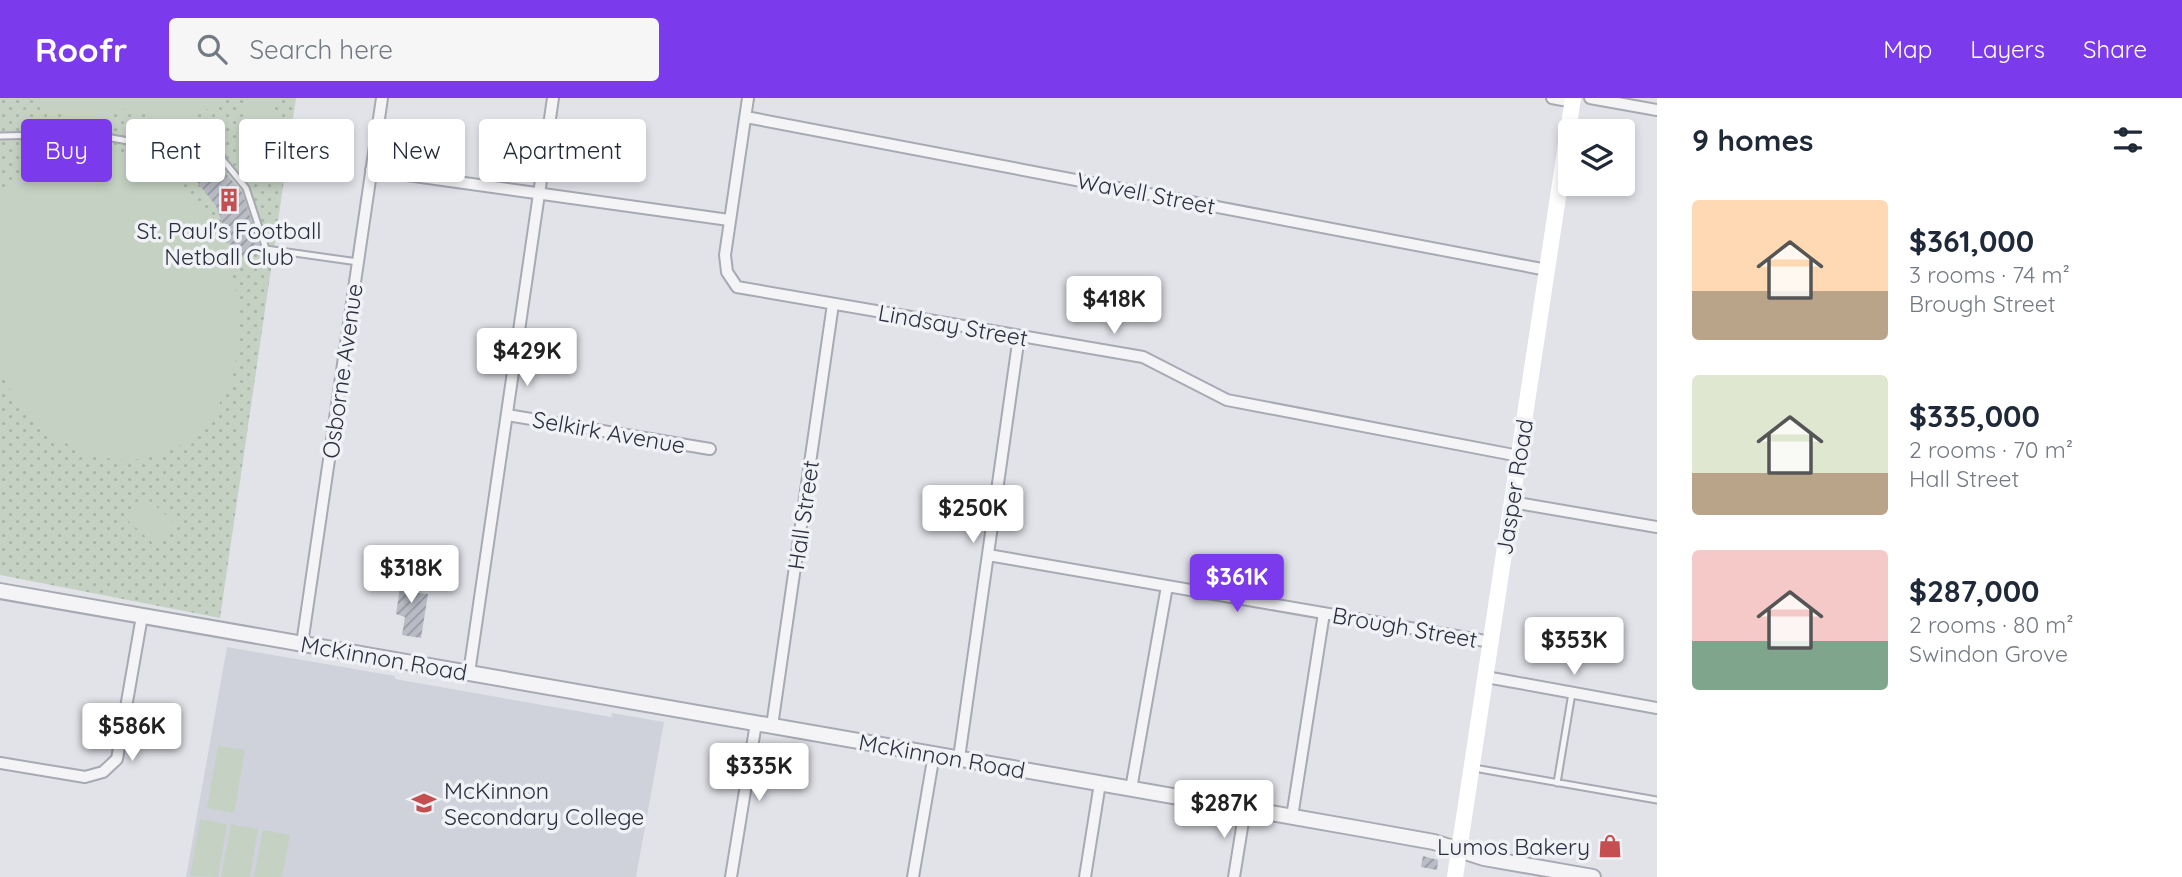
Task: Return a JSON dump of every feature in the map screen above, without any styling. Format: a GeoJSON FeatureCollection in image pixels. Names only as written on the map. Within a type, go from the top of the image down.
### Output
{"type":"FeatureCollection","features":[{"type":"Feature","properties":{"kind":"main road","name":"Jasper Road"},"geometry":{"type":"LineString","coordinates":[[1455,877],[1573,100]]}},
{"type":"Feature","properties":{"kind":"street","name":"Osborne Avenue"},"geometry":{"type":"LineString","coordinates":[[379,119],[382,98]]}},
{"type":"Feature","properties":{"kind":"street"},"geometry":{"type":"LineString","coordinates":[[469,673],[553,98]]}},
{"type":"Feature","properties":{"kind":"street","name":"Lindsay Street"},"geometry":{"type":"LineString","coordinates":[[748,98],[725,255],[727,272],[737,288],[1143,357],[1227,400],[1519,456]]}},
{"type":"Feature","properties":{"kind":"street"},"geometry":{"type":"LineString","coordinates":[[1552,98],[1573,100]]}},
{"type":"Feature","properties":{"kind":"street"},"geometry":{"type":"LineString","coordinates":[[1590,98],[1657,110]]}},
{"type":"Feature","properties":{"kind":"street","name":"Wavell Street"},"geometry":{"type":"LineString","coordinates":[[746,117],[1547,270]]}},
{"type":"Feature","properties":{"kind":"street","name":"Osborne Avenue"},"geometry":{"type":"LineString","coordinates":[[302,644],[369,182]]}},
{"type":"Feature","properties":{"kind":"street"},"geometry":{"type":"LineString","coordinates":[[459,182],[729,220]]}},
{"type":"Feature","properties":{"kind":"street","name":"Hall Street"},"geometry":{"type":"LineString","coordinates":[[772,726],[833,304]]}},
{"type":"Feature","properties":{"kind":"street"},"geometry":{"type":"LineString","coordinates":[[959,758],[1019,336]]}},
{"type":"Feature","properties":{"kind":"street","name":"Selkirk Avenue"},"geometry":{"type":"LineString","coordinates":[[507,415],[710,449]]}},
{"type":"Feature","properties":{"kind":"street"},"geometry":{"type":"LineString","coordinates":[[1512,502],[1657,527]]}},
{"type":"Feature","properties":{"kind":"street","name":"Brough Street"},"geometry":{"type":"LineString","coordinates":[[988,555],[1491,642]]}},
{"type":"Feature","properties":{"kind":"street"},"geometry":{"type":"LineString","coordinates":[[1131,789],[1167,586]]}},
{"type":"Feature","properties":{"kind":"street","name":"McKinnon Road"},"geometry":{"type":"LineString","coordinates":[[0,591],[1434,842],[1459,851],[1593,877]]}},
{"type":"Feature","properties":{"kind":"street"},"geometry":{"type":"LineString","coordinates":[[1292,817],[1324,613]]}},
{"type":"Feature","properties":{"kind":"street"},"geometry":{"type":"LineString","coordinates":[[0,763],[85,777],[103,772],[117,759],[142,616]]}},
{"type":"Feature","properties":{"kind":"street"},"geometry":{"type":"LineString","coordinates":[[1486,677],[1657,708]]}},
{"type":"Feature","properties":{"kind":"street"},"geometry":{"type":"LineString","coordinates":[[731,877],[756,723]]}},
{"type":"Feature","properties":{"kind":"street"},"geometry":{"type":"LineString","coordinates":[[913,877],[934,754]]}},
{"type":"Feature","properties":{"kind":"street"},"geometry":{"type":"LineString","coordinates":[[1085,877],[1100,783]]}},
{"type":"Feature","properties":{"kind":"street"},"geometry":{"type":"LineString","coordinates":[[1234,877],[1245,809]]}},
{"type":"Feature","properties":{"kind":"lane"},"geometry":{"type":"LineString","coordinates":[[0,136],[89,134],[145,144],[176,145],[194,138],[205,139],[217,146],[223,160],[246,188],[266,248],[358,262]]}},
{"type":"Feature","properties":{"kind":"lane"},"geometry":{"type":"LineString","coordinates":[[1557,783],[1572,693]]}},
{"type":"Feature","properties":{"kind":"lane"},"geometry":{"type":"LineString","coordinates":[[1472,768],[1657,800]]}},
{"type":"Feature","properties":{"kind":"shaded area","name":"McKinnon Secondary College"},"geometry":{"type":"Polygon","coordinates":[[[227,647],[611,717],[612,713],[664,722],[636,877],[186,877],[227,647]]]}},
{"type":"Feature","properties":{"kind":"green space"},"geometry":{"type":"Polygon","coordinates":[[[0,98],[296,98],[293,119],[239,119],[239,182],[284,182],[220,618],[0,575],[0,98]]]}},
{"type":"Feature","properties":{"kind":"green space"},"geometry":{"type":"Polygon","coordinates":[[[30,98],[225,98],[200,113],[175,119],[154,117],[126,109],[87,119],[67,116],[30,98]]]}},
{"type":"Feature","properties":{"kind":"green space"},"geometry":{"type":"Polygon","coordinates":[[[243,98],[271,98],[273,119],[245,119],[243,98]]]}},
{"type":"Feature","properties":{"kind":"green space"},"geometry":{"type":"Polygon","coordinates":[[[112,151],[119,152],[126,155],[126,182],[173,182],[206,217],[224,250],[235,286],[239,324],[236,360],[224,395],[214,413],[192,436],[175,448],[132,460],[106,458],[82,451],[53,435],[40,424],[17,400],[8,386],[0,372],[0,201],[21,176],[21,182],[112,182],[112,151]]]}},
{"type":"Feature","properties":{"kind":"green space"},"geometry":{"type":"Polygon","coordinates":[[[144,496],[174,522],[154,544],[125,518],[144,496]]]}},
{"type":"Feature","properties":{"kind":"green space"},"geometry":{"type":"Polygon","coordinates":[[[218,746],[245,750],[234,813],[207,808],[218,746]]]}},
{"type":"Feature","properties":{"kind":"green space"},"geometry":{"type":"Polygon","coordinates":[[[200,819],[227,824],[218,877],[190,876],[200,819]]]}},
{"type":"Feature","properties":{"kind":"green space"},"geometry":{"type":"Polygon","coordinates":[[[231,824],[258,829],[250,877],[221,877],[231,824]]]}},
{"type":"Feature","properties":{"kind":"green space"},"geometry":{"type":"Polygon","coordinates":[[[263,830],[290,835],[282,877],[254,877],[263,830]]]}},
{"type":"Feature","properties":{"kind":"building","name":"St. Paul's Football Netball Club"},"geometry":{"type":"Polygon","coordinates":[[[225,173],[242,192],[261,250],[235,258],[216,206],[197,182],[225,182],[225,173]]]}},
{"type":"Feature","properties":{"kind":"building"},"geometry":{"type":"Polygon","coordinates":[[[404,561],[413,563],[409,592],[428,594],[421,638],[402,635],[405,617],[396,614],[404,561]]]}},
{"type":"Feature","properties":{"kind":"building"},"geometry":{"type":"Polygon","coordinates":[[[1423,856],[1438,860],[1437,870],[1421,867],[1423,856]]]}},
{"type":"Feature","properties":{"kind":"place","name":"St. Paul's Football Netball Club"},"geometry":{"type":"Point","coordinates":[229,200]}},
{"type":"Feature","properties":{"kind":"place","name":"McKinnon Secondary College"},"geometry":{"type":"Point","coordinates":[424,803]}},
{"type":"Feature","properties":{"kind":"place","name":"Lumos Bakery"},"geometry":{"type":"Point","coordinates":[1610,846]}}]}
